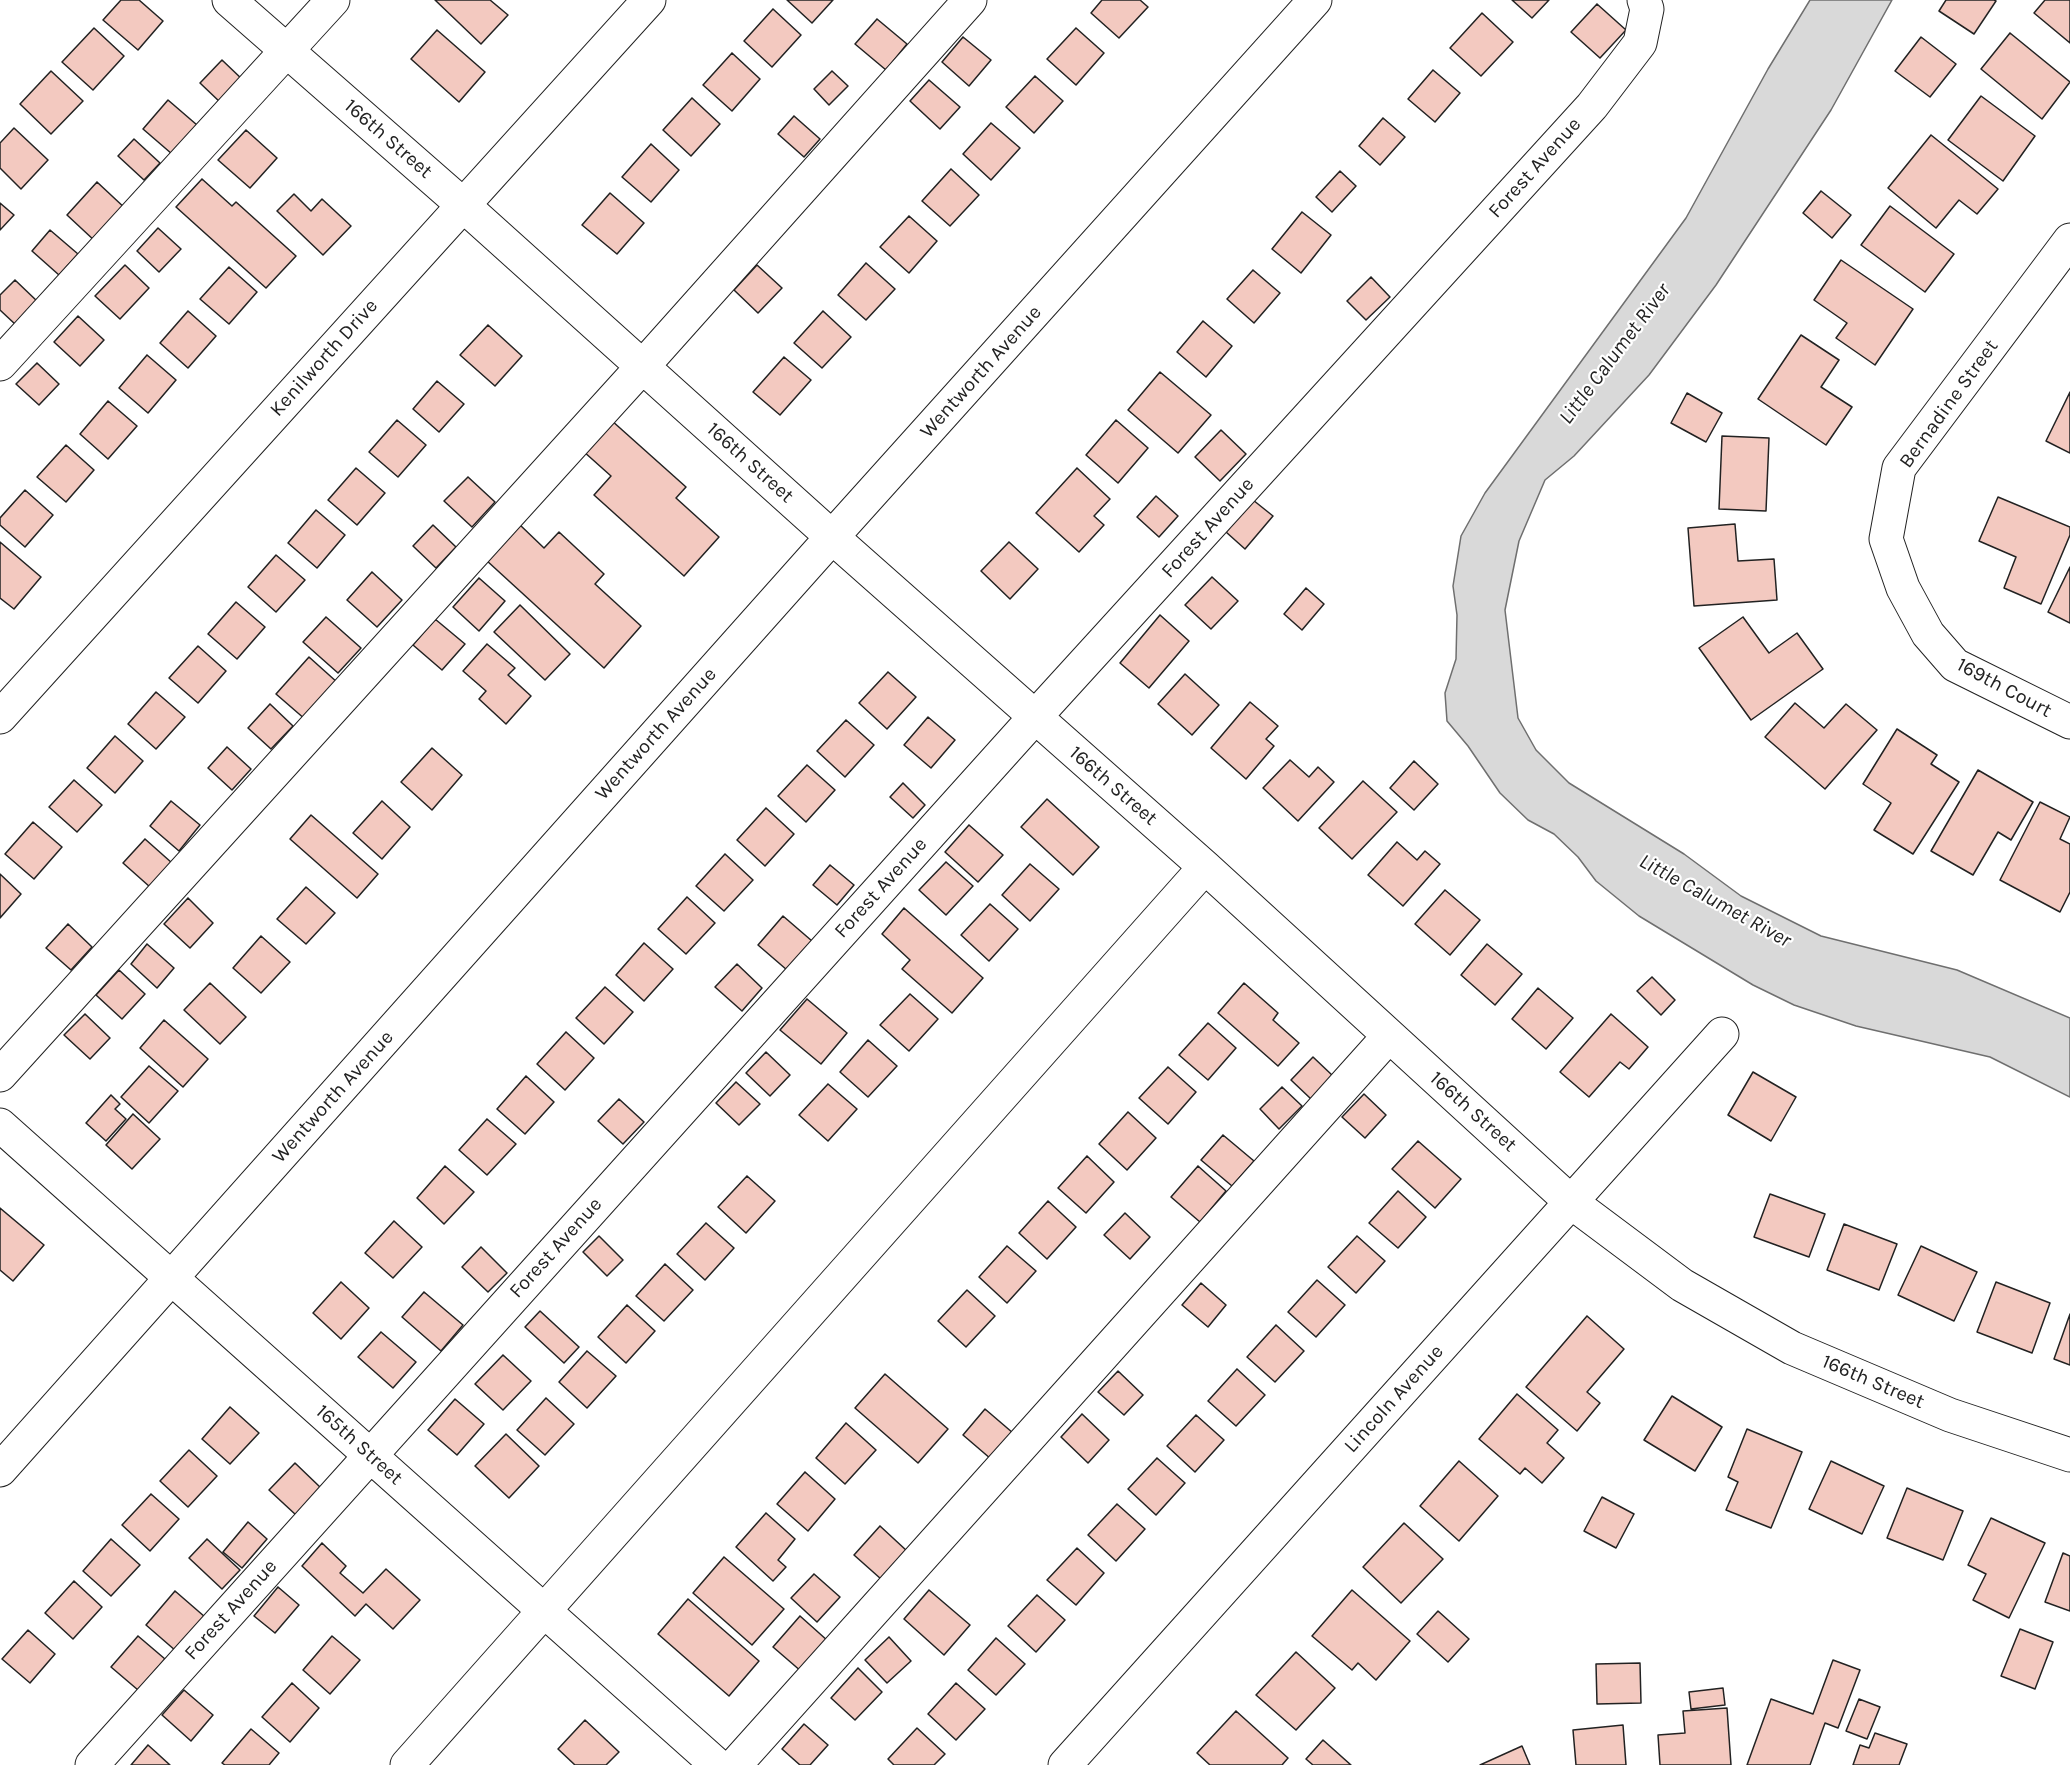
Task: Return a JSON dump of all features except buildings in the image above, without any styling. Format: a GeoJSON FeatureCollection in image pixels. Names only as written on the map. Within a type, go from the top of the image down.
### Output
{"type":"FeatureCollection","features":[{"type":"Feature","properties":{"kind":"street","name":"166th Street"},"geometry":{"type":"LineString","coordinates":[[229,0],[463,205],[832,537],[1205,867],[1571,1202],[1682,1285],[1792,1348],[1950,1415],[2070,1455]]}},
{"type":"Feature","properties":{"kind":"street"},"geometry":{"type":"LineString","coordinates":[[0,364],[333,0]]}},
{"type":"Feature","properties":{"kind":"street","name":"Kenilworth Drive"},"geometry":{"type":"LineString","coordinates":[[0,717],[649,0]]}},
{"type":"Feature","properties":{"kind":"street"},"geometry":{"type":"LineString","coordinates":[[0,1075],[643,366],[970,0]]}},
{"type":"Feature","properties":{"kind":"street","name":"Wentworth Avenue"},"geometry":{"type":"LineString","coordinates":[[0,1470],[832,537],[1315,0]]}},
{"type":"Feature","properties":{"kind":"street","name":"Forest Avenue"},"geometry":{"type":"LineString","coordinates":[[92,1765],[1035,717],[1592,106],[1640,43],[1647,9],[1644,0]]}},
{"type":"Feature","properties":{"kind":"street","name":"Bernadine Street"},"geometry":{"type":"LineString","coordinates":[[1903,588],[1886,539],[1899,468],[2070,240]]}},
{"type":"Feature","properties":{"kind":"street","name":"169th Court"},"geometry":{"type":"LineString","coordinates":[[1903,588],[1928,634],[1955,665],[2070,723]]}},
{"type":"Feature","properties":{"kind":"street"},"geometry":{"type":"LineString","coordinates":[[407,1765],[1205,867]]}},
{"type":"Feature","properties":{"kind":"street","name":"Lincoln Avenue"},"geometry":{"type":"LineString","coordinates":[[1065,1765],[1722,1034]]}},
{"type":"Feature","properties":{"kind":"street"},"geometry":{"type":"LineString","coordinates":[[735,1765],[1389,1035]]}},
{"type":"Feature","properties":{"kind":"street","name":"165th Street"},"geometry":{"type":"LineString","coordinates":[[0,1125],[717,1765]]}},
{"type":"Feature","properties":{"kind":"water","name":"Little Calumet River"},"geometry":{"type":"Polygon","coordinates":[[[1810,0],[1892,0],[1831,110],[1716,285],[1649,375],[1574,456],[1545,480],[1519,541],[1505,610],[1518,718],[1536,750],[1569,783],[1684,854],[1741,896],[1821,936],[1957,970],[2070,1018],[2070,1097],[1990,1057],[1856,1026],[1794,1005],[1753,985],[1639,916],[1596,881],[1578,857],[1554,834],[1528,820],[1500,793],[1468,746],[1447,721],[1445,693],[1456,659],[1457,615],[1453,586],[1461,536],[1485,493],[1686,218],[1768,69],[1810,0]]]}}]}
